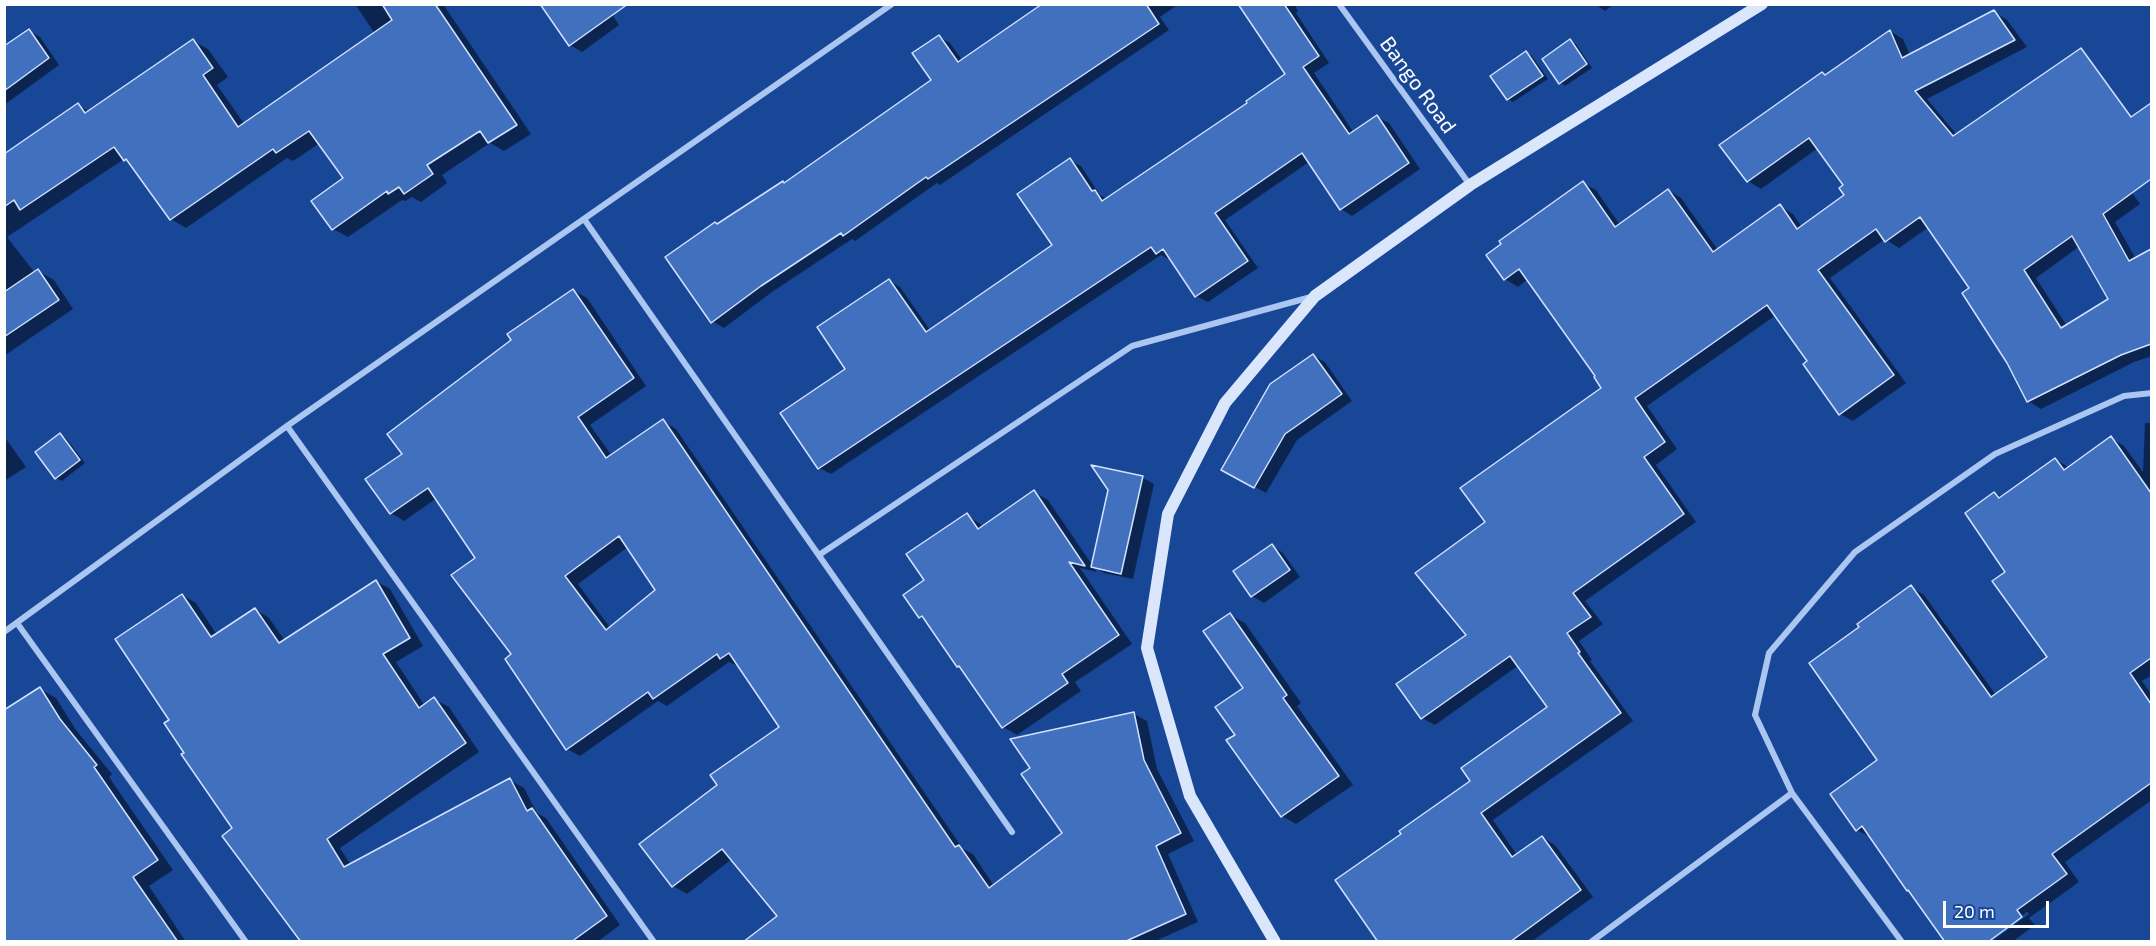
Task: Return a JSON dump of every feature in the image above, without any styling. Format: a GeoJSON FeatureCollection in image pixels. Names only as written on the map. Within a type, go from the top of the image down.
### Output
{"type":"FeatureCollection","features":[{"type":"Feature","properties":{"kind":"street"},"geometry":{"type":"LineString","coordinates":[[4,632],[287,426],[892,4]]}},
{"type":"Feature","properties":{"kind":"street","name":"Bango Road"},"geometry":{"type":"LineString","coordinates":[[1339,4],[1470,185]]}},
{"type":"Feature","properties":{"kind":"street"},"geometry":{"type":"LineString","coordinates":[[1275,942],[1190,796],[1147,648],[1168,514],[1224,403],[1315,296],[1470,185],[1762,4]]}},
{"type":"Feature","properties":{"kind":"street"},"geometry":{"type":"LineString","coordinates":[[584,219],[1012,832]]}},
{"type":"Feature","properties":{"kind":"street"},"geometry":{"type":"LineString","coordinates":[[819,555],[1132,346],[1315,296]]}},
{"type":"Feature","properties":{"kind":"street"},"geometry":{"type":"LineString","coordinates":[[1902,942],[1792,793],[1755,715],[1768,653],[1854,552],[1995,454],[2124,396],[2151,393]]}},
{"type":"Feature","properties":{"kind":"street"},"geometry":{"type":"LineString","coordinates":[[287,426],[654,942]]}},
{"type":"Feature","properties":{"kind":"street"},"geometry":{"type":"LineString","coordinates":[[17,623],[246,942]]}},
{"type":"Feature","properties":{"kind":"street"},"geometry":{"type":"LineString","coordinates":[[1591,942],[1792,793]]}},
{"type":"Feature","properties":{"kind":"building"},"geometry":{"type":"Polygon","coordinates":[[[382,4],[435,4],[517,125],[488,143],[480,131],[427,165],[433,174],[404,194],[399,187],[388,194],[387,191],[332,230],[311,201],[343,178],[309,131],[276,153],[273,149],[170,220],[126,159],[124,161],[114,147],[20,210],[14,200],[4,207],[4,154],[78,103],[85,113],[193,39],[213,68],[203,75],[238,127],[392,20],[382,4]]]}},
{"type":"Feature","properties":{"kind":"building"},"geometry":{"type":"Polygon","coordinates":[[[540,4],[628,4],[569,46],[540,4]]]}},
{"type":"Feature","properties":{"kind":"building"},"geometry":{"type":"Polygon","coordinates":[[[1042,4],[1146,4],[1159,24],[928,179],[926,177],[843,236],[841,233],[761,286],[711,323],[665,257],[715,222],[717,224],[783,181],[784,183],[931,80],[912,53],[939,35],[958,62],[1042,4]]]}},
{"type":"Feature","properties":{"kind":"building"},"geometry":{"type":"Polygon","coordinates":[[[1238,4],[1284,4],[1319,56],[1303,67],[1349,134],[1377,115],[1409,163],[1340,210],[1302,153],[1215,213],[1248,261],[1195,297],[1163,249],[1156,254],[1151,247],[818,469],[780,413],[845,369],[817,327],[889,279],[926,332],[1052,245],[1017,194],[1070,158],[1092,191],[1095,190],[1102,201],[1247,103],[1246,101],[1285,74],[1238,4]]]}},
{"type":"Feature","properties":{"kind":"building"},"geometry":{"type":"Polygon","coordinates":[[[1994,10],[2015,40],[1915,91],[1953,136],[2081,48],[2131,117],[2151,103],[2151,179],[2103,214],[2129,261],[2151,249],[2151,344],[2121,355],[2027,402],[2007,363],[1962,293],[1969,288],[1920,217],[1885,242],[1876,229],[1818,270],[1894,375],[1839,415],[1803,364],[1807,361],[1767,305],[1635,398],[1665,442],[1644,457],[1684,514],[1573,593],[1591,617],[1567,633],[1580,652],[1578,653],[1621,713],[1481,813],[1512,857],[1542,836],[1581,890],[1510,942],[1378,942],[1335,880],[1401,834],[1399,831],[1470,781],[1461,768],[1547,707],[1510,656],[1421,719],[1396,684],[1466,635],[1415,573],[1485,522],[1460,488],[1601,388],[1595,376],[1519,269],[1504,280],[1486,255],[1501,244],[1499,241],[1583,181],[1615,227],[1668,189],[1713,252],[1780,204],[1797,229],[1844,195],[1839,188],[1843,185],[1809,138],[1747,182],[1719,145],[1822,72],[1825,75],[1890,30],[1902,58],[1994,10]],[[2072,236],[2024,270],[2061,328],[2108,299],[2072,236]]]}},
{"type":"Feature","properties":{"kind":"building"},"geometry":{"type":"Polygon","coordinates":[[[29,29],[49,58],[4,91],[4,46],[29,29]]]}},
{"type":"Feature","properties":{"kind":"building"},"geometry":{"type":"Polygon","coordinates":[[[1570,39],[1587,64],[1559,84],[1542,59],[1570,39]]]}},
{"type":"Feature","properties":{"kind":"building"},"geometry":{"type":"Polygon","coordinates":[[[1526,51],[1543,76],[1507,100],[1490,76],[1526,51]]]}},
{"type":"Feature","properties":{"kind":"building"},"geometry":{"type":"Polygon","coordinates":[[[38,269],[59,300],[4,337],[4,292],[38,269]]]}},
{"type":"Feature","properties":{"kind":"building"},"geometry":{"type":"Polygon","coordinates":[[[573,289],[634,378],[578,417],[606,458],[663,419],[955,847],[959,845],[989,888],[1062,833],[1021,774],[1030,768],[1010,739],[1134,712],[1144,760],[1181,833],[1156,846],[1186,914],[1124,942],[743,942],[777,916],[722,849],[672,887],[639,844],[717,785],[710,775],[779,727],[729,653],[720,659],[717,654],[653,699],[648,692],[566,750],[505,659],[511,654],[451,575],[475,558],[428,488],[390,514],[365,479],[402,454],[387,434],[511,340],[507,334],[573,289]],[[619,536],[565,576],[606,630],[655,590],[619,536]]]}},
{"type":"Feature","properties":{"kind":"building"},"geometry":{"type":"Polygon","coordinates":[[[1313,354],[1342,394],[1285,434],[1254,488],[1221,470],[1270,384],[1313,354]]]}},
{"type":"Feature","properties":{"kind":"building"},"geometry":{"type":"Polygon","coordinates":[[[60,433],[80,460],[55,479],[35,452],[60,433]]]}},
{"type":"Feature","properties":{"kind":"building"},"geometry":{"type":"Polygon","coordinates":[[[2111,436],[2151,493],[2151,658],[2130,673],[2151,704],[2151,783],[2052,854],[2067,874],[2017,910],[2022,917],[1988,942],[1945,942],[1862,826],[1856,831],[1830,794],[1877,760],[1809,663],[1859,627],[1857,624],[1911,585],[1991,697],[2047,657],[1992,581],[2005,572],[1965,513],[1994,492],[1999,498],[2055,458],[2064,470],[2111,436]]]}},
{"type":"Feature","properties":{"kind":"building"},"geometry":{"type":"Polygon","coordinates":[[[1091,465],[1143,476],[1121,574],[1091,567],[1108,490],[1091,465]]]}},
{"type":"Feature","properties":{"kind":"building"},"geometry":{"type":"Polygon","coordinates":[[[1034,490],[1085,566],[1069,562],[1119,635],[1062,674],[1068,683],[1002,728],[922,616],[919,618],[903,595],[924,580],[906,554],[967,513],[978,529],[1034,490]]]}},
{"type":"Feature","properties":{"kind":"building"},"geometry":{"type":"Polygon","coordinates":[[[1272,544],[1290,570],[1251,597],[1233,571],[1272,544]]]}},
{"type":"Feature","properties":{"kind":"building"},"geometry":{"type":"Polygon","coordinates":[[[376,580],[410,638],[383,654],[419,708],[434,697],[466,743],[327,839],[344,867],[510,778],[527,811],[532,808],[607,916],[571,942],[301,942],[222,836],[232,828],[181,754],[184,753],[164,723],[169,720],[115,639],[182,594],[211,637],[255,608],[279,643],[376,580]]]}},
{"type":"Feature","properties":{"kind":"building"},"geometry":{"type":"Polygon","coordinates":[[[1230,613],[1287,695],[1283,698],[1339,776],[1281,817],[1226,740],[1235,735],[1215,707],[1243,688],[1203,631],[1230,613]]]}},
{"type":"Feature","properties":{"kind":"building"},"geometry":{"type":"Polygon","coordinates":[[[40,687],[60,719],[97,765],[94,767],[158,860],[133,877],[178,942],[4,942],[4,710],[40,687]]]}}]}
